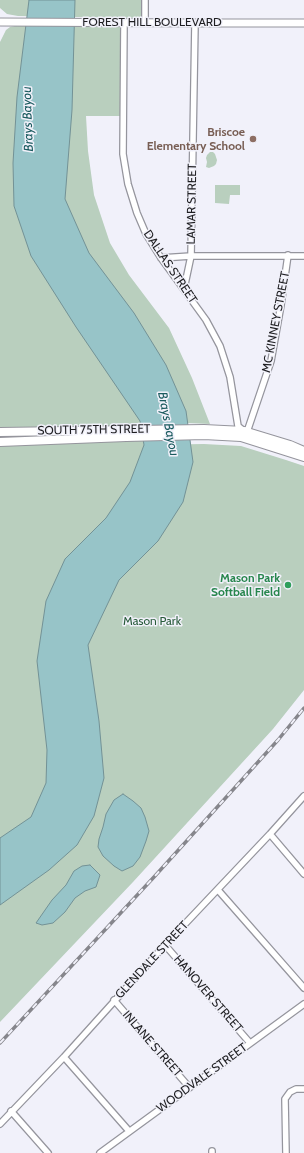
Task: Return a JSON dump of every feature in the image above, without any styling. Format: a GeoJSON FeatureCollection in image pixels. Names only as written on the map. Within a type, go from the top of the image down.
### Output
{"type":"FeatureCollection","features":[{"type":"Feature","properties":{"kind":"main road","name":"SOUTH 75TH STREET"},"geometry":{"type":"LineString","coordinates":[[0,432],[244,432],[290,445],[304,451]]}},
{"type":"Feature","properties":{"kind":"main road","name":"SOUTH 75TH STREET"},"geometry":{"type":"LineString","coordinates":[[204,432],[241,437],[304,457]]}},
{"type":"Feature","properties":{"kind":"main road","name":"SOUTH 75TH STREET"},"geometry":{"type":"LineString","coordinates":[[0,442],[126,433]]}},
{"type":"Feature","properties":{"kind":"street"},"geometry":{"type":"LineString","coordinates":[[145,0],[145,22]]}},
{"type":"Feature","properties":{"kind":"street","name":"FOREST HILL BOULEVARD"},"geometry":{"type":"LineString","coordinates":[[0,22],[304,23]]}},
{"type":"Feature","properties":{"kind":"street","name":"DALLAS STREET"},"geometry":{"type":"LineString","coordinates":[[124,22],[123,154],[128,184],[136,213],[146,234],[161,258],[206,320],[220,346],[230,377],[238,426],[244,432]]}},
{"type":"Feature","properties":{"kind":"street","name":"LAMAR STREET"},"geometry":{"type":"LineString","coordinates":[[184,289],[191,256],[196,23]]}},
{"type":"Feature","properties":{"kind":"street","name":"MC KINNEY STREET"},"geometry":{"type":"LineString","coordinates":[[244,432],[248,429],[270,361],[281,305],[288,255]]}},
{"type":"Feature","properties":{"kind":"street"},"geometry":{"type":"LineString","coordinates":[[161,258],[191,256],[304,256]]}},
{"type":"Feature","properties":{"kind":"street","name":"GLENDALE STREET"},"geometry":{"type":"LineString","coordinates":[[0,1124],[304,796]]}},
{"type":"Feature","properties":{"kind":"street"},"geometry":{"type":"LineString","coordinates":[[270,834],[304,874]]}},
{"type":"Feature","properties":{"kind":"street"},"geometry":{"type":"LineString","coordinates":[[218,890],[304,988]]}},
{"type":"Feature","properties":{"kind":"street","name":"HANOVER STREET"},"geometry":{"type":"LineString","coordinates":[[165,945],[250,1043]]}},
{"type":"Feature","properties":{"kind":"street","name":"INLANE STREET"},"geometry":{"type":"LineString","coordinates":[[114,1000],[190,1087]]}},
{"type":"Feature","properties":{"kind":"street","name":"WOODVALE STREET"},"geometry":{"type":"LineString","coordinates":[[100,1153],[304,1004]]}},
{"type":"Feature","properties":{"kind":"street"},"geometry":{"type":"LineString","coordinates":[[64,1056],[129,1131]]}},
{"type":"Feature","properties":{"kind":"street"},"geometry":{"type":"LineString","coordinates":[[286,1153],[286,1099],[290,1092],[296,1089],[304,1089]]}},
{"type":"Feature","properties":{"kind":"street"},"geometry":{"type":"LineString","coordinates":[[11,1111],[48,1153]]}},
{"type":"Feature","properties":{"kind":"green space"},"geometry":{"type":"Polygon","coordinates":[[[0,0],[143,0],[143,11],[140,17],[136,18],[18,16],[7,14],[0,8],[0,0]]]}},
{"type":"Feature","properties":{"kind":"green space","name":"Mason Park"},"geometry":{"type":"Polygon","coordinates":[[[119,25],[121,29],[121,116],[86,116],[88,151],[94,195],[110,243],[129,275],[169,328],[192,378],[210,424],[141,421],[144,445],[204,444],[241,446],[304,466],[304,690],[273,729],[133,882],[0,1022],[0,42],[6,30],[15,26],[119,25]]]}},
{"type":"Feature","properties":{"kind":"green space"},"geometry":{"type":"Polygon","coordinates":[[[210,152],[215,154],[217,160],[214,166],[209,168],[206,167],[206,158],[210,152]]]}},
{"type":"Feature","properties":{"kind":"green space"},"geometry":{"type":"Polygon","coordinates":[[[215,185],[240,185],[240,195],[230,195],[229,204],[215,203],[215,185]]]}},
{"type":"Feature","properties":{"kind":"water","name":"Brays Bayou"},"geometry":{"type":"Polygon","coordinates":[[[29,0],[75,0],[72,110],[65,199],[89,253],[134,313],[166,365],[186,411],[193,462],[183,502],[158,541],[119,580],[88,645],[99,721],[104,778],[94,816],[77,845],[49,870],[0,905],[0,838],[31,817],[46,783],[47,750],[37,661],[46,601],[65,559],[106,518],[130,482],[144,445],[140,421],[76,327],[31,256],[14,206],[13,163],[17,97],[29,0]]]}},
{"type":"Feature","properties":{"kind":"water"},"geometry":{"type":"Polygon","coordinates":[[[123,794],[141,808],[149,831],[140,857],[133,866],[122,871],[103,856],[98,847],[106,814],[114,800],[123,794]]]}},
{"type":"Feature","properties":{"kind":"water"},"geometry":{"type":"Polygon","coordinates":[[[90,865],[100,875],[96,887],[85,891],[75,898],[65,912],[53,923],[42,925],[36,923],[52,900],[66,885],[74,871],[82,866],[90,865]]]}},
{"type":"Feature","properties":{"kind":"railway"},"geometry":{"type":"LineString","coordinates":[[0,1043],[154,877],[278,740],[304,708]]}},
{"type":"Feature","properties":{"kind":"place","name":"Briscoe Elementary School"},"geometry":{"type":"Point","coordinates":[253,139]}},
{"type":"Feature","properties":{"kind":"place","name":"Mason Park Softball Field"},"geometry":{"type":"Point","coordinates":[288,585]}}]}
